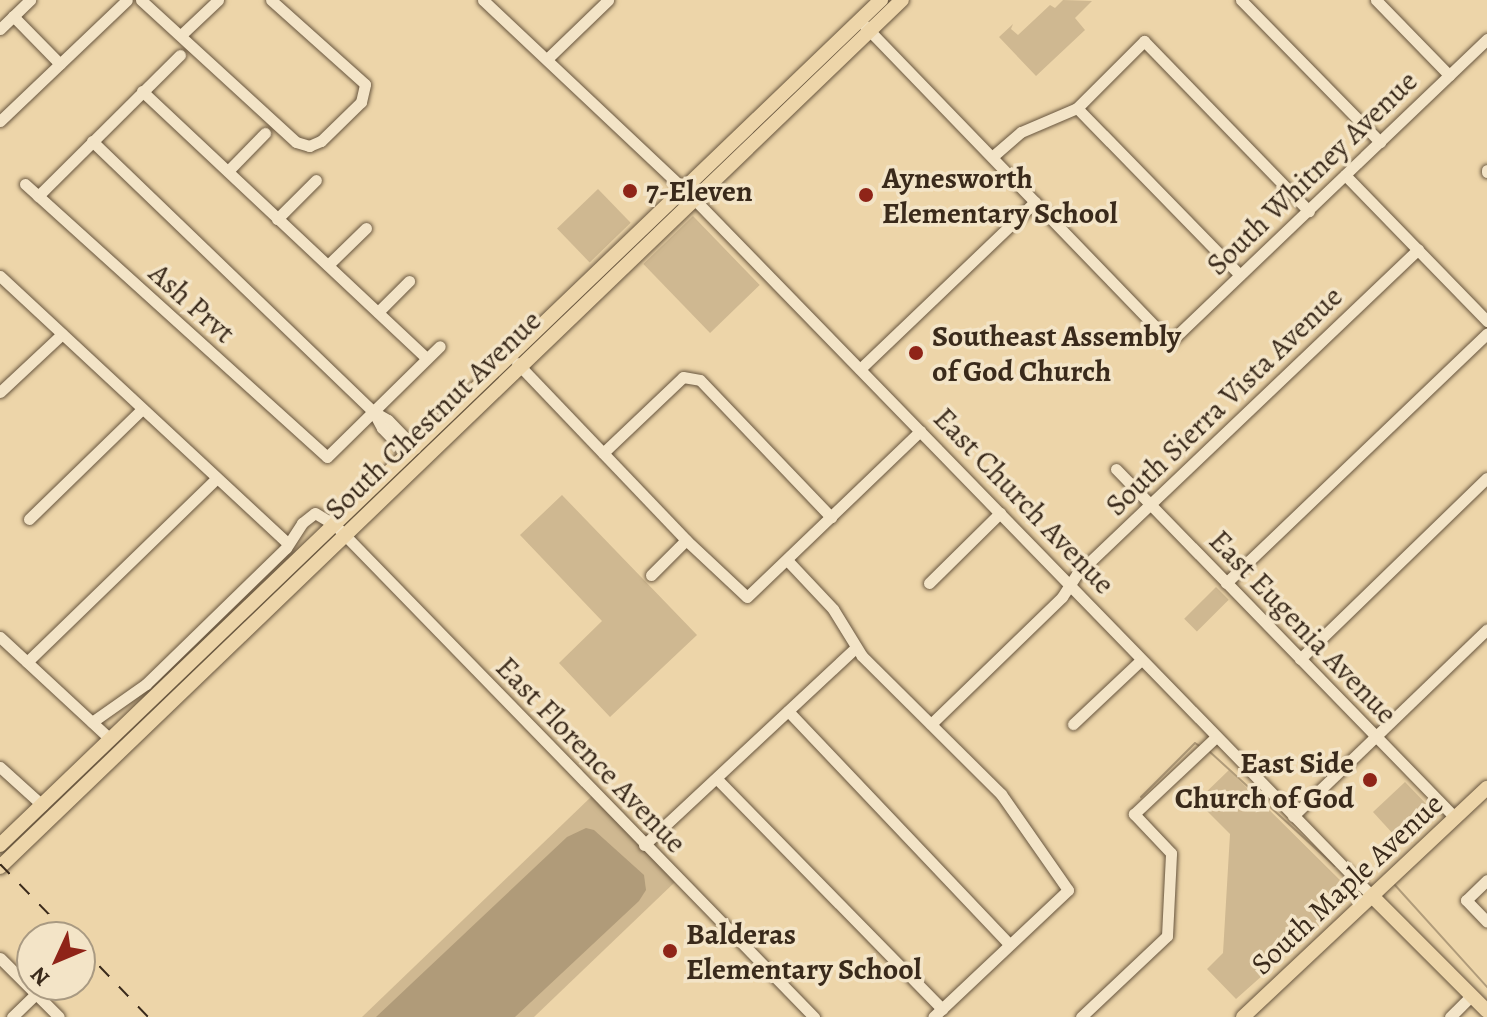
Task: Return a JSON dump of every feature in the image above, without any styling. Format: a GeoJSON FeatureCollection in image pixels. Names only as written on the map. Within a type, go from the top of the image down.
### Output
{"type":"FeatureCollection","features":[{"type":"Feature","properties":{"kind":"main road","name":"South Chestnut Avenue"},"geometry":{"type":"LineString","coordinates":[[865,26],[881,0]]}},
{"type":"Feature","properties":{"kind":"main road","name":"South Chestnut Avenue"},"geometry":{"type":"LineString","coordinates":[[0,845],[110,739],[521,368],[690,195],[865,26],[902,0]]}},
{"type":"Feature","properties":{"kind":"main road","name":"South Chestnut Avenue"},"geometry":{"type":"LineString","coordinates":[[0,867],[340,530],[412,451],[510,356],[690,195]]}},
{"type":"Feature","properties":{"kind":"main road"},"geometry":{"type":"LineString","coordinates":[[59,809],[64,795],[107,753],[110,739]]}},
{"type":"Feature","properties":{"kind":"main road","name":"South Maple Avenue"},"geometry":{"type":"LineString","coordinates":[[1243,1017],[1487,788]]}},
{"type":"Feature","properties":{"kind":"main road","name":"East Church Avenue"},"geometry":{"type":"LineString","coordinates":[[1373,897],[1487,1011]]}},
{"type":"Feature","properties":{"kind":"street"},"geometry":{"type":"LineString","coordinates":[[0,29],[30,0]]}},
{"type":"Feature","properties":{"kind":"street"},"geometry":{"type":"LineString","coordinates":[[0,121],[127,0]]}},
{"type":"Feature","properties":{"kind":"street"},"geometry":{"type":"LineString","coordinates":[[141,0],[296,142],[309,146],[321,141],[361,102],[367,90],[363,79],[271,0]]}},
{"type":"Feature","properties":{"kind":"street"},"geometry":{"type":"LineString","coordinates":[[181,35],[218,0]]}},
{"type":"Feature","properties":{"kind":"street","name":"East Church Avenue"},"geometry":{"type":"LineString","coordinates":[[483,0],[690,195],[1373,897]]}},
{"type":"Feature","properties":{"kind":"street"},"geometry":{"type":"LineString","coordinates":[[547,59],[608,0]]}},
{"type":"Feature","properties":{"kind":"street"},"geometry":{"type":"LineString","coordinates":[[1241,0],[1380,142]]}},
{"type":"Feature","properties":{"kind":"street"},"geometry":{"type":"LineString","coordinates":[[1376,0],[1449,75]]}},
{"type":"Feature","properties":{"kind":"street"},"geometry":{"type":"LineString","coordinates":[[13,16],[60,64]]}},
{"type":"Feature","properties":{"kind":"street"},"geometry":{"type":"LineString","coordinates":[[860,369],[1035,202],[865,26]]}},
{"type":"Feature","properties":{"kind":"street","name":"South Whitney Avenue"},"geometry":{"type":"LineString","coordinates":[[1035,202],[1170,342],[1487,39]]}},
{"type":"Feature","properties":{"kind":"street"},"geometry":{"type":"LineString","coordinates":[[992,157],[1021,132],[1077,108],[1144,41],[1309,211]]}},
{"type":"Feature","properties":{"kind":"street"},"geometry":{"type":"LineString","coordinates":[[38,196],[180,55]]}},
{"type":"Feature","properties":{"kind":"street"},"geometry":{"type":"LineString","coordinates":[[142,91],[426,358]]}},
{"type":"Feature","properties":{"kind":"street"},"geometry":{"type":"LineString","coordinates":[[1077,108],[1240,275]]}},
{"type":"Feature","properties":{"kind":"street"},"geometry":{"type":"LineString","coordinates":[[228,171],[265,133]]}},
{"type":"Feature","properties":{"kind":"street"},"geometry":{"type":"LineString","coordinates":[[92,141],[374,412],[388,420],[412,451]]}},
{"type":"Feature","properties":{"kind":"street"},"geometry":{"type":"LineString","coordinates":[[1345,175],[1487,321]]}},
{"type":"Feature","properties":{"kind":"street"},"geometry":{"type":"LineString","coordinates":[[277,219],[316,180]]}},
{"type":"Feature","properties":{"kind":"street","name":"Ash Prvt"},"geometry":{"type":"LineString","coordinates":[[25,184],[327,457],[374,412]]}},
{"type":"Feature","properties":{"kind":"street"},"geometry":{"type":"LineString","coordinates":[[328,265],[366,228]]}},
{"type":"Feature","properties":{"kind":"street","name":"South Sierra Vista Avenue"},"geometry":{"type":"LineString","coordinates":[[931,724],[1151,504],[1418,249]]}},
{"type":"Feature","properties":{"kind":"street"},"geometry":{"type":"LineString","coordinates":[[0,276],[288,544]]}},
{"type":"Feature","properties":{"kind":"street"},"geometry":{"type":"LineString","coordinates":[[378,312],[409,281]]}},
{"type":"Feature","properties":{"kind":"street"},"geometry":{"type":"LineString","coordinates":[[0,392],[62,334]]}},
{"type":"Feature","properties":{"kind":"street"},"geometry":{"type":"LineString","coordinates":[[1226,583],[1487,334]]}},
{"type":"Feature","properties":{"kind":"street"},"geometry":{"type":"LineString","coordinates":[[374,412],[440,346]]}},
{"type":"Feature","properties":{"kind":"street"},"geometry":{"type":"LineString","coordinates":[[510,356],[686,540],[747,597],[920,431]]}},
{"type":"Feature","properties":{"kind":"street"},"geometry":{"type":"LineString","coordinates":[[603,453],[683,377],[700,380],[831,517]]}},
{"type":"Feature","properties":{"kind":"street"},"geometry":{"type":"LineString","coordinates":[[29,519],[142,409]]}},
{"type":"Feature","properties":{"kind":"street","name":"East Eugenia Avenue"},"geometry":{"type":"LineString","coordinates":[[1116,469],[1455,818]]}},
{"type":"Feature","properties":{"kind":"street"},"geometry":{"type":"LineString","coordinates":[[27,662],[217,478]]}},
{"type":"Feature","properties":{"kind":"street"},"geometry":{"type":"LineString","coordinates":[[1300,659],[1487,478]]}},
{"type":"Feature","properties":{"kind":"street"},"geometry":{"type":"LineString","coordinates":[[92,722],[146,684],[288,544],[302,523],[315,513],[340,530]]}},
{"type":"Feature","properties":{"kind":"street"},"geometry":{"type":"LineString","coordinates":[[929,583],[1000,513]]}},
{"type":"Feature","properties":{"kind":"street","name":"East Florence Avenue"},"geometry":{"type":"LineString","coordinates":[[340,530],[814,1017]]}},
{"type":"Feature","properties":{"kind":"street"},"geometry":{"type":"LineString","coordinates":[[651,575],[686,540]]}},
{"type":"Feature","properties":{"kind":"street"},"geometry":{"type":"LineString","coordinates":[[717,779],[937,1013],[1068,890],[1001,794],[856,647],[833,609],[787,560]]}},
{"type":"Feature","properties":{"kind":"street"},"geometry":{"type":"LineString","coordinates":[[1293,816],[1487,629]]}},
{"type":"Feature","properties":{"kind":"street"},"geometry":{"type":"LineString","coordinates":[[0,637],[110,739]]}},
{"type":"Feature","properties":{"kind":"street"},"geometry":{"type":"LineString","coordinates":[[644,845],[856,647]]}},
{"type":"Feature","properties":{"kind":"street"},"geometry":{"type":"LineString","coordinates":[[1073,724],[1141,660]]}},
{"type":"Feature","properties":{"kind":"street"},"geometry":{"type":"LineString","coordinates":[[788,711],[1009,944]]}},
{"type":"Feature","properties":{"kind":"street"},"geometry":{"type":"LineString","coordinates":[[1081,1017],[1167,936],[1171,853],[1134,814],[1216,737]]}},
{"type":"Feature","properties":{"kind":"street"},"geometry":{"type":"LineString","coordinates":[[0,767],[42,805]]}},
{"type":"Feature","properties":{"kind":"street"},"geometry":{"type":"LineString","coordinates":[[1487,880],[1466,900],[1487,922]]}},
{"type":"Feature","properties":{"kind":"street"},"geometry":{"type":"LineString","coordinates":[[0,958],[16,974]]}},
{"type":"Feature","properties":{"kind":"street"},"geometry":{"type":"LineString","coordinates":[[1450,1017],[1472,995]]}},
{"type":"Feature","properties":{"kind":"street"},"geometry":{"type":"LineString","coordinates":[[12,1017],[29,1001]]}},
{"type":"Feature","properties":{"kind":"street"},"geometry":{"type":"LineString","coordinates":[[43,1001],[59,1017]]}},
{"type":"Feature","properties":{"kind":"shaded area"},"geometry":{"type":"Polygon","coordinates":[[[1063,0],[1092,1],[1075,18],[1085,30],[1036,76],[999,37],[1013,24],[1011,29],[1018,35],[1050,5],[1055,8],[1063,0]]]}},
{"type":"Feature","properties":{"kind":"shaded area"},"geometry":{"type":"Polygon","coordinates":[[[598,189],[631,223],[590,262],[557,229],[598,189]]]}},
{"type":"Feature","properties":{"kind":"shaded area"},"geometry":{"type":"Polygon","coordinates":[[[693,216],[760,285],[710,333],[643,264],[693,216]]]}},
{"type":"Feature","properties":{"kind":"shaded area"},"geometry":{"type":"Polygon","coordinates":[[[562,495],[697,635],[610,717],[559,663],[602,621],[520,535],[562,495]]]}},
{"type":"Feature","properties":{"kind":"shaded area"},"geometry":{"type":"Polygon","coordinates":[[[1216,587],[1229,600],[1197,632],[1184,619],[1216,587]]]}},
{"type":"Feature","properties":{"kind":"shaded area"},"geometry":{"type":"Polygon","coordinates":[[[1229,770],[1351,891],[1350,898],[1236,999],[1207,969],[1223,953],[1230,834],[1197,801],[1229,770]]]}},
{"type":"Feature","properties":{"kind":"shaded area"},"geometry":{"type":"Polygon","coordinates":[[[1405,782],[1433,811],[1405,847],[1373,812],[1405,782]]]}},
{"type":"Feature","properties":{"kind":"shaded area"},"geometry":{"type":"Polygon","coordinates":[[[592,796],[675,882],[534,1017],[362,1017],[592,796]]]}},
{"type":"Feature","properties":{"kind":"shaded area"},"geometry":{"type":"Polygon","coordinates":[[[586,828],[594,830],[644,875],[646,890],[639,901],[515,1017],[376,1017],[567,837],[586,828]]]}},
{"type":"Feature","properties":{"kind":"waterway"},"geometry":{"type":"LineString","coordinates":[[1141,797],[1195,743],[1201,747]]}},
{"type":"Feature","properties":{"kind":"waterway"},"geometry":{"type":"LineString","coordinates":[[1210,752],[1335,866]]}},
{"type":"Feature","properties":{"kind":"waterway"},"geometry":{"type":"LineString","coordinates":[[1394,884],[1487,987]]}},
{"type":"Feature","properties":{"kind":"railway"},"geometry":{"type":"LineString","coordinates":[[0,864],[55,921]]}},
{"type":"Feature","properties":{"kind":"railway"},"geometry":{"type":"LineString","coordinates":[[96,963],[148,1017]]}},
{"type":"Feature","properties":{"kind":"place","name":"7-Eleven"},"geometry":{"type":"Point","coordinates":[630,191]}},
{"type":"Feature","properties":{"kind":"place","name":"Aynesworth Elementary School"},"geometry":{"type":"Point","coordinates":[866,195]}},
{"type":"Feature","properties":{"kind":"place","name":"Southeast Assembly of God Church"},"geometry":{"type":"Point","coordinates":[916,353]}},
{"type":"Feature","properties":{"kind":"place","name":"East Side Church of God"},"geometry":{"type":"Point","coordinates":[1370,780]}},
{"type":"Feature","properties":{"kind":"place","name":"Balderas Elementary School"},"geometry":{"type":"Point","coordinates":[670,951]}}]}
